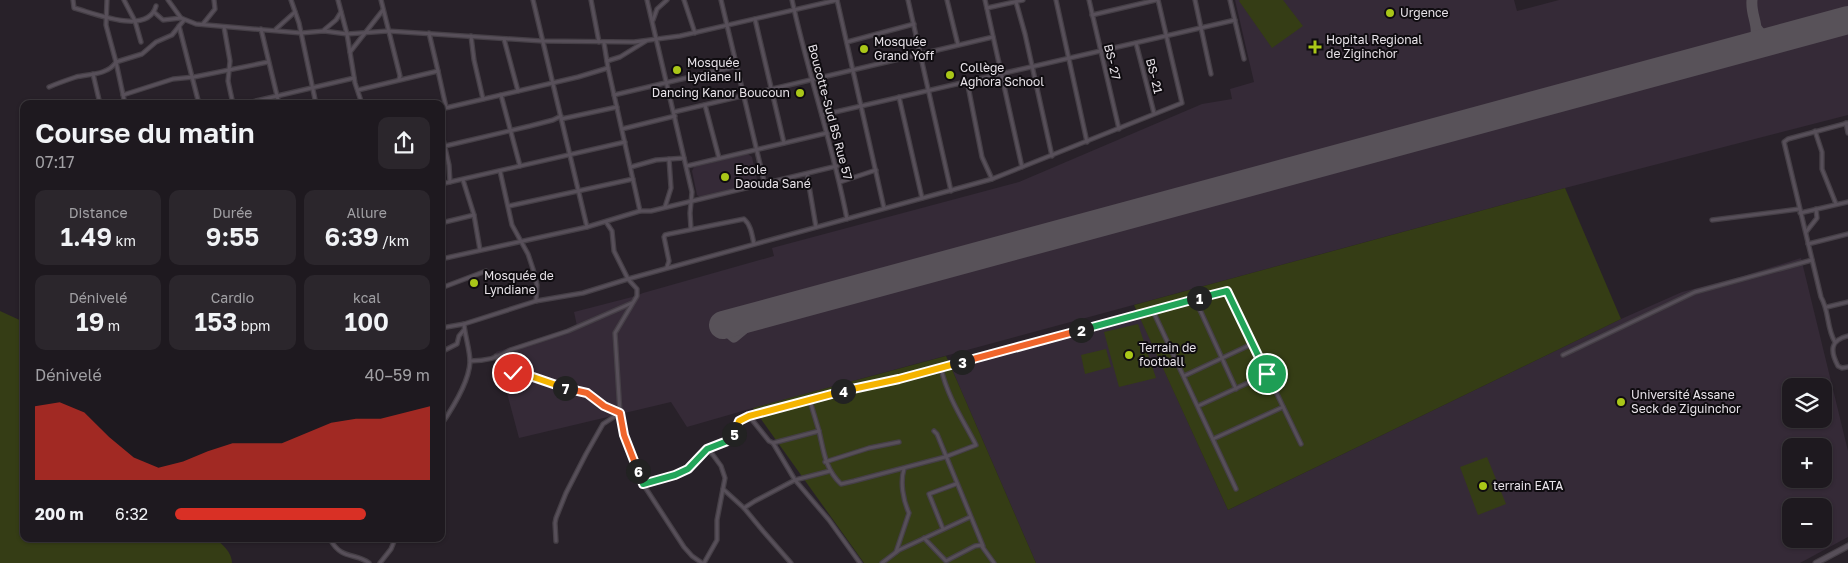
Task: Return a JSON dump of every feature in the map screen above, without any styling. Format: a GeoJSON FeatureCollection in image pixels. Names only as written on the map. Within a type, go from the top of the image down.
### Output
{"type":"FeatureCollection","features":[{"type":"Feature","properties":{"kind":"street"},"geometry":{"type":"LineString","coordinates":[[73,0],[74,8],[106,17],[135,21],[149,18],[156,6]]}},
{"type":"Feature","properties":{"kind":"street"},"geometry":{"type":"LineString","coordinates":[[107,0],[106,25],[124,100]]}},
{"type":"Feature","properties":{"kind":"street"},"geometry":{"type":"LineString","coordinates":[[124,0],[135,21],[141,42]]}},
{"type":"Feature","properties":{"kind":"street"},"geometry":{"type":"LineString","coordinates":[[168,0],[182,19]]}},
{"type":"Feature","properties":{"kind":"street"},"geometry":{"type":"LineString","coordinates":[[202,25],[215,8],[214,0]]}},
{"type":"Feature","properties":{"kind":"street"},"geometry":{"type":"LineString","coordinates":[[290,0],[301,33],[315,100]]}},
{"type":"Feature","properties":{"kind":"street"},"geometry":{"type":"LineString","coordinates":[[338,0],[347,34],[354,78],[361,100]]}},
{"type":"Feature","properties":{"kind":"street"},"geometry":{"type":"LineString","coordinates":[[381,0],[400,76],[399,79]]}},
{"type":"Feature","properties":{"kind":"street"},"geometry":{"type":"LineString","coordinates":[[533,0],[587,227]]}},
{"type":"Feature","properties":{"kind":"street"},"geometry":{"type":"LineString","coordinates":[[591,0],[607,61],[640,211]]}},
{"type":"Feature","properties":{"kind":"street"},"geometry":{"type":"LineString","coordinates":[[647,0],[658,39],[692,192],[690,202],[691,229]]}},
{"type":"Feature","properties":{"kind":"street"},"geometry":{"type":"LineString","coordinates":[[653,20],[657,10],[667,0]]}},
{"type":"Feature","properties":{"kind":"street"},"geometry":{"type":"LineString","coordinates":[[684,0],[695,33]]}},
{"type":"Feature","properties":{"kind":"street"},"geometry":{"type":"LineString","coordinates":[[721,0],[765,185]]}},
{"type":"Feature","properties":{"kind":"street","name":"Boucotte-Sud BS Rue 57"},"geometry":{"type":"LineString","coordinates":[[792,0],[836,166],[847,219]]}},
{"type":"Feature","properties":{"kind":"street"},"geometry":{"type":"LineString","coordinates":[[154,12],[163,20],[182,19],[202,25],[301,33],[324,31],[347,34],[388,31],[542,41],[602,42],[658,39],[695,33],[837,0],[884,208]]}},
{"type":"Feature","properties":{"kind":"street"},"geometry":{"type":"LineString","coordinates":[[908,0],[930,89],[951,191]]}},
{"type":"Feature","properties":{"kind":"street"},"geometry":{"type":"LineString","coordinates":[[947,0],[958,46]]}},
{"type":"Feature","properties":{"kind":"street"},"geometry":{"type":"LineString","coordinates":[[985,0],[1022,167]]}},
{"type":"Feature","properties":{"kind":"street"},"geometry":{"type":"LineString","coordinates":[[987,8],[1023,0]]}},
{"type":"Feature","properties":{"kind":"street"},"geometry":{"type":"LineString","coordinates":[[1056,0],[1088,142]]}},
{"type":"Feature","properties":{"kind":"street","name":"BS- 27"},"geometry":{"type":"LineString","coordinates":[[1089,0],[1119,128]]}},
{"type":"Feature","properties":{"kind":"street"},"geometry":{"type":"LineString","coordinates":[[1126,0],[1128,6]]}},
{"type":"Feature","properties":{"kind":"street"},"geometry":{"type":"LineString","coordinates":[[445,327],[464,324],[536,301],[583,293],[667,268],[992,179],[1182,103],[1157,0],[1092,15]]}},
{"type":"Feature","properties":{"kind":"street"},"geometry":{"type":"LineString","coordinates":[[1195,0],[1211,74]]}},
{"type":"Feature","properties":{"kind":"street"},"geometry":{"type":"LineString","coordinates":[[1230,0],[1244,59]]}},
{"type":"Feature","properties":{"kind":"street"},"geometry":{"type":"LineString","coordinates":[[1016,2],[1052,156]]}},
{"type":"Feature","properties":{"kind":"street"},"geometry":{"type":"LineString","coordinates":[[349,53],[383,9]]}},
{"type":"Feature","properties":{"kind":"street"},"geometry":{"type":"LineString","coordinates":[[276,30],[295,12]]}},
{"type":"Feature","properties":{"kind":"street"},"geometry":{"type":"LineString","coordinates":[[324,31],[336,20],[341,12]]}},
{"type":"Feature","properties":{"kind":"street"},"geometry":{"type":"LineString","coordinates":[[49,87],[79,76],[93,74],[110,68],[116,62],[142,54],[156,42],[172,35],[182,19]]}},
{"type":"Feature","properties":{"kind":"street"},"geometry":{"type":"LineString","coordinates":[[755,19],[784,143]]}},
{"type":"Feature","properties":{"kind":"street"},"geometry":{"type":"LineString","coordinates":[[822,115],[1234,20]]}},
{"type":"Feature","properties":{"kind":"street"},"geometry":{"type":"LineString","coordinates":[[847,42],[914,24]]}},
{"type":"Feature","properties":{"kind":"street"},"geometry":{"type":"LineString","coordinates":[[178,26],[198,100]]}},
{"type":"Feature","properties":{"kind":"street"},"geometry":{"type":"LineString","coordinates":[[224,27],[230,61],[228,81],[232,100]]}},
{"type":"Feature","properties":{"kind":"street"},"geometry":{"type":"LineString","coordinates":[[261,29],[278,100]]}},
{"type":"Feature","properties":{"kind":"street"},"geometry":{"type":"LineString","coordinates":[[429,33],[444,100]]}},
{"type":"Feature","properties":{"kind":"street"},"geometry":{"type":"LineString","coordinates":[[471,36],[474,60],[483,99]]}},
{"type":"Feature","properties":{"kind":"street"},"geometry":{"type":"LineString","coordinates":[[622,129],[705,105],[993,37]]}},
{"type":"Feature","properties":{"kind":"street"},"geometry":{"type":"LineString","coordinates":[[504,39],[518,91]]}},
{"type":"Feature","properties":{"kind":"street"},"geometry":{"type":"LineString","coordinates":[[607,61],[620,57],[647,40]]}},
{"type":"Feature","properties":{"kind":"street","name":"BS- 21"},"geometry":{"type":"LineString","coordinates":[[1136,43],[1154,113]]}},
{"type":"Feature","properties":{"kind":"street"},"geometry":{"type":"LineString","coordinates":[[123,95],[174,79],[268,62]]}},
{"type":"Feature","properties":{"kind":"street"},"geometry":{"type":"LineString","coordinates":[[614,95],[737,66]]}},
{"type":"Feature","properties":{"kind":"street"},"geometry":{"type":"LineString","coordinates":[[445,102],[446,107],[553,83],[608,68]]}},
{"type":"Feature","properties":{"kind":"street"},"geometry":{"type":"LineString","coordinates":[[358,90],[438,71]]}},
{"type":"Feature","properties":{"kind":"street"},"geometry":{"type":"LineString","coordinates":[[93,74],[99,100]]}},
{"type":"Feature","properties":{"kind":"street"},"geometry":{"type":"LineString","coordinates":[[258,100],[354,78]]}},
{"type":"Feature","properties":{"kind":"street"},"geometry":{"type":"LineString","coordinates":[[967,81],[982,157],[992,179]]}},
{"type":"Feature","properties":{"kind":"street"},"geometry":{"type":"LineString","coordinates":[[501,94],[520,166]]}},
{"type":"Feature","properties":{"kind":"street"},"geometry":{"type":"LineString","coordinates":[[898,97],[922,199]]}},
{"type":"Feature","properties":{"kind":"street"},"geometry":{"type":"LineString","coordinates":[[705,105],[719,158]]}},
{"type":"Feature","properties":{"kind":"street"},"geometry":{"type":"LineString","coordinates":[[445,146],[511,131],[561,117],[617,107]]}},
{"type":"Feature","properties":{"kind":"street"},"geometry":{"type":"LineString","coordinates":[[1835,342],[1830,334],[1827,308],[1821,297],[1784,142],[1786,139],[1847,123],[1848,132]]}},
{"type":"Feature","properties":{"kind":"street"},"geometry":{"type":"LineString","coordinates":[[1815,131],[1822,152],[1822,169],[1836,204]]}},
{"type":"Feature","properties":{"kind":"street"},"geometry":{"type":"LineString","coordinates":[[687,166],[826,133]]}},
{"type":"Feature","properties":{"kind":"street"},"geometry":{"type":"LineString","coordinates":[[445,183],[625,142]]}},
{"type":"Feature","properties":{"kind":"street"},"geometry":{"type":"LineString","coordinates":[[445,152],[449,165],[450,182]]}},
{"type":"Feature","properties":{"kind":"street"},"geometry":{"type":"LineString","coordinates":[[631,167],[656,160],[684,158]]}},
{"type":"Feature","properties":{"kind":"street"},"geometry":{"type":"LineString","coordinates":[[664,208],[671,188],[669,159]]}},
{"type":"Feature","properties":{"kind":"street"},"geometry":{"type":"LineString","coordinates":[[445,258],[587,227],[640,211],[651,211],[765,185],[836,166]]}},
{"type":"Feature","properties":{"kind":"street"},"geometry":{"type":"LineString","coordinates":[[840,182],[876,170]]}},
{"type":"Feature","properties":{"kind":"street"},"geometry":{"type":"LineString","coordinates":[[500,171],[512,225],[528,254],[537,285],[536,301]]}},
{"type":"Feature","properties":{"kind":"street"},"geometry":{"type":"LineString","coordinates":[[807,174],[816,227]]}},
{"type":"Feature","properties":{"kind":"street"},"geometry":{"type":"LineString","coordinates":[[509,206],[634,179]]}},
{"type":"Feature","properties":{"kind":"street"},"geometry":{"type":"LineString","coordinates":[[463,180],[474,216],[480,250]]}},
{"type":"Feature","properties":{"kind":"street"},"geometry":{"type":"LineString","coordinates":[[1712,220],[1816,210],[1848,202]]}},
{"type":"Feature","properties":{"kind":"street"},"geometry":{"type":"LineString","coordinates":[[1805,233],[1817,218],[1816,210]]}},
{"type":"Feature","properties":{"kind":"street"},"geometry":{"type":"LineString","coordinates":[[445,222],[474,216]]}},
{"type":"Feature","properties":{"kind":"street"},"geometry":{"type":"LineString","coordinates":[[667,268],[669,261],[665,236],[744,219],[748,222],[754,244]]}},
{"type":"Feature","properties":{"kind":"street"},"geometry":{"type":"LineString","coordinates":[[606,222],[612,231],[614,251],[628,279],[637,289],[633,303],[615,333],[620,413],[624,435],[643,484],[684,547],[692,556],[703,563],[717,540],[717,520],[725,478],[724,472],[707,449]]}},
{"type":"Feature","properties":{"kind":"street"},"geometry":{"type":"LineString","coordinates":[[1808,244],[1848,234]]}},
{"type":"Feature","properties":{"kind":"street"},"geometry":{"type":"LineString","coordinates":[[1563,355],[1694,292],[1812,260]]}},
{"type":"Feature","properties":{"kind":"street"},"geometry":{"type":"LineString","coordinates":[[445,286],[486,271]]}},
{"type":"Feature","properties":{"kind":"street"},"geometry":{"type":"LineString","coordinates":[[643,484],[675,475],[688,469],[707,449],[730,440],[739,421],[749,416],[842,391],[941,368],[1227,291],[1301,444]]}},
{"type":"Feature","properties":{"kind":"street"},"geometry":{"type":"LineString","coordinates":[[1195,299],[1236,389]]}},
{"type":"Feature","properties":{"kind":"street"},"geometry":{"type":"LineString","coordinates":[[1827,308],[1848,302]]}},
{"type":"Feature","properties":{"kind":"street"},"geometry":{"type":"LineString","coordinates":[[470,360],[479,361],[503,355],[514,348],[520,348],[568,331],[633,303]]}},
{"type":"Feature","properties":{"kind":"street"},"geometry":{"type":"LineString","coordinates":[[1153,311],[1236,489]]}},
{"type":"Feature","properties":{"kind":"street"},"geometry":{"type":"LineString","coordinates":[[445,418],[459,395],[468,370],[470,360],[464,324]]}},
{"type":"Feature","properties":{"kind":"street"},"geometry":{"type":"LineString","coordinates":[[445,350],[457,344],[464,330]]}},
{"type":"Feature","properties":{"kind":"street"},"geometry":{"type":"LineString","coordinates":[[1848,336],[1838,338],[1833,350],[1836,363],[1842,368],[1848,367]]}},
{"type":"Feature","properties":{"kind":"street"},"geometry":{"type":"LineString","coordinates":[[1184,376],[1252,344]]}},
{"type":"Feature","properties":{"kind":"street"},"geometry":{"type":"LineString","coordinates":[[496,356],[505,370],[587,393],[604,406],[620,413]]}},
{"type":"Feature","properties":{"kind":"street"},"geometry":{"type":"LineString","coordinates":[[810,401],[826,462],[830,471],[841,484],[904,469],[945,457],[976,445],[950,396],[941,368]]}},
{"type":"Feature","properties":{"kind":"street"},"geometry":{"type":"LineString","coordinates":[[1198,406],[1267,374]]}},
{"type":"Feature","properties":{"kind":"street"},"geometry":{"type":"LineString","coordinates":[[1213,439],[1283,407]]}},
{"type":"Feature","properties":{"kind":"street"},"geometry":{"type":"LineString","coordinates":[[556,541],[556,518],[566,493],[603,424],[620,413]]}},
{"type":"Feature","properties":{"kind":"street"},"geometry":{"type":"LineString","coordinates":[[749,416],[769,441],[773,442],[795,480],[829,520],[860,563]]}},
{"type":"Feature","properties":{"kind":"street"},"geometry":{"type":"LineString","coordinates":[[773,442],[819,431]]}},
{"type":"Feature","properties":{"kind":"street"},"geometry":{"type":"LineString","coordinates":[[934,431],[937,434],[983,546],[994,563]]}},
{"type":"Feature","properties":{"kind":"street"},"geometry":{"type":"LineString","coordinates":[[826,462],[869,448],[899,442]]}},
{"type":"Feature","properties":{"kind":"street"},"geometry":{"type":"LineString","coordinates":[[896,552],[909,513],[906,506],[902,477],[904,469]]}},
{"type":"Feature","properties":{"kind":"street"},"geometry":{"type":"LineString","coordinates":[[744,508],[754,500],[795,480],[830,471]]}},
{"type":"Feature","properties":{"kind":"street"},"geometry":{"type":"LineString","coordinates":[[943,529],[929,494],[956,484]]}},
{"type":"Feature","properties":{"kind":"street"},"geometry":{"type":"LineString","coordinates":[[723,489],[744,508],[791,563]]}},
{"type":"Feature","properties":{"kind":"street"},"geometry":{"type":"LineString","coordinates":[[882,563],[896,552],[970,517]]}},
{"type":"Feature","properties":{"kind":"street"},"geometry":{"type":"LineString","coordinates":[[924,538],[946,561],[975,546],[983,546]]}},
{"type":"Feature","properties":{"kind":"street"},"geometry":{"type":"LineString","coordinates":[[332,542],[336,549],[347,556],[366,560],[369,563]]}},
{"type":"Feature","properties":{"kind":"street"},"geometry":{"type":"LineString","coordinates":[[380,563],[391,549],[394,542]]}},
{"type":"Feature","properties":{"kind":"street"},"geometry":{"type":"LineString","coordinates":[[1816,563],[1848,546]]}},
{"type":"Feature","properties":{"kind":"shaded area"},"geometry":{"type":"Polygon","coordinates":[[[1235,0],[1514,0],[1517,11],[1559,0],[1848,0],[1848,115],[1565,188],[687,427],[671,402],[519,438],[496,352],[577,326],[574,312],[774,256],[772,248],[1019,182],[1202,104],[1232,99],[1230,89],[1254,82],[1235,0]]]}},
{"type":"Feature","properties":{"kind":"shaded area","name":"Ecole Daouda Sané"},"geometry":{"type":"Polygon","coordinates":[[[748,154],[752,157],[758,184],[700,197],[697,195],[692,171],[694,167],[748,154]]]}},
{"type":"Feature","properties":{"kind":"shaded area","name":"Université Assane Seck de Ziguinchor"},"geometry":{"type":"Polygon","coordinates":[[[1801,258],[1830,378],[1782,378],[1782,428],[1832,428],[1832,385],[1848,451],[1848,537],[1832,546],[1832,498],[1782,498],[1782,548],[1828,548],[1800,563],[1036,563],[951,367],[1140,317],[1228,510],[1621,319],[1682,292],[1801,258]]]}},
{"type":"Feature","properties":{"kind":"green space"},"geometry":{"type":"Polygon","coordinates":[[[1240,0],[1283,0],[1303,26],[1272,48],[1240,0]]]}},
{"type":"Feature","properties":{"kind":"green space"},"geometry":{"type":"Polygon","coordinates":[[[1565,188],[1621,319],[1228,510],[1134,305],[1565,188]]]}},
{"type":"Feature","properties":{"kind":"green space"},"geometry":{"type":"Polygon","coordinates":[[[0,311],[20,320],[20,542],[220,542],[226,549],[232,563],[0,563],[0,311]]]}},
{"type":"Feature","properties":{"kind":"green space","name":"Terrain de football"},"geometry":{"type":"Polygon","coordinates":[[[1138,324],[1156,378],[1119,387],[1104,332],[1138,324]]]}},
{"type":"Feature","properties":{"kind":"green space"},"geometry":{"type":"Polygon","coordinates":[[[1106,349],[1111,367],[1085,374],[1081,355],[1106,349]]]}},
{"type":"Feature","properties":{"kind":"green space"},"geometry":{"type":"Polygon","coordinates":[[[946,356],[1036,563],[864,563],[753,408],[946,356]]]}},
{"type":"Feature","properties":{"kind":"green space","name":"terrain EATA"},"geometry":{"type":"Polygon","coordinates":[[[1487,457],[1506,504],[1478,515],[1460,467],[1487,457]]]}},
{"type":"Feature","properties":{"kind":"taxiway"},"geometry":{"type":"LineString","coordinates":[[1748,47],[1756,36],[1752,0]]}},
{"type":"Feature","properties":{"kind":"taxiway"},"geometry":{"type":"LineString","coordinates":[[1757,29],[1763,36],[1776,39]]}},
{"type":"Feature","properties":{"kind":"taxiway"},"geometry":{"type":"LineString","coordinates":[[749,318],[740,316],[730,318],[727,321],[726,330],[734,337],[752,322],[767,313]]}},
{"type":"Feature","properties":{"kind":"runway"},"geometry":{"type":"LineString","coordinates":[[723,325],[1848,20]]}},
{"type":"Feature","properties":{"kind":"place","name":"Urgence"},"geometry":{"type":"Point","coordinates":[1390,13]}},
{"type":"Feature","properties":{"kind":"place","name":"Hopital Regional de Ziginchor"},"geometry":{"type":"Point","coordinates":[1315,47]}},
{"type":"Feature","properties":{"kind":"place","name":"Mosquée Grand Yoff"},"geometry":{"type":"Point","coordinates":[864,49]}},
{"type":"Feature","properties":{"kind":"place","name":"Mosquée Lydiane II"},"geometry":{"type":"Point","coordinates":[677,70]}},
{"type":"Feature","properties":{"kind":"place","name":"Collège Aghora School"},"geometry":{"type":"Point","coordinates":[950,75]}},
{"type":"Feature","properties":{"kind":"place","name":"Dancing Kanor Boucoun"},"geometry":{"type":"Point","coordinates":[800,93]}},
{"type":"Feature","properties":{"kind":"place","name":"Ecole Daouda Sané"},"geometry":{"type":"Point","coordinates":[725,177]}},
{"type":"Feature","properties":{"kind":"place","name":"Mosquée de Lyndiane"},"geometry":{"type":"Point","coordinates":[474,283]}},
{"type":"Feature","properties":{"kind":"place","name":"Terrain de football"},"geometry":{"type":"Point","coordinates":[1129,355]}},
{"type":"Feature","properties":{"kind":"place","name":"Université Assane Seck de Ziguinchor"},"geometry":{"type":"Point","coordinates":[1621,402]}},
{"type":"Feature","properties":{"kind":"place","name":"terrain EATA"},"geometry":{"type":"Point","coordinates":[1483,486]}},
{"type":"Feature","properties":{"kind":"route"},"geometry":{"type":"LineString","coordinates":[[513,373],[587,393],[604,406],[620,413],[624,435],[643,484],[675,475],[688,469],[707,449],[730,440],[739,421],[749,416],[800,404],[842,391],[941,368],[1226,291],[1267,374]]}}]}
